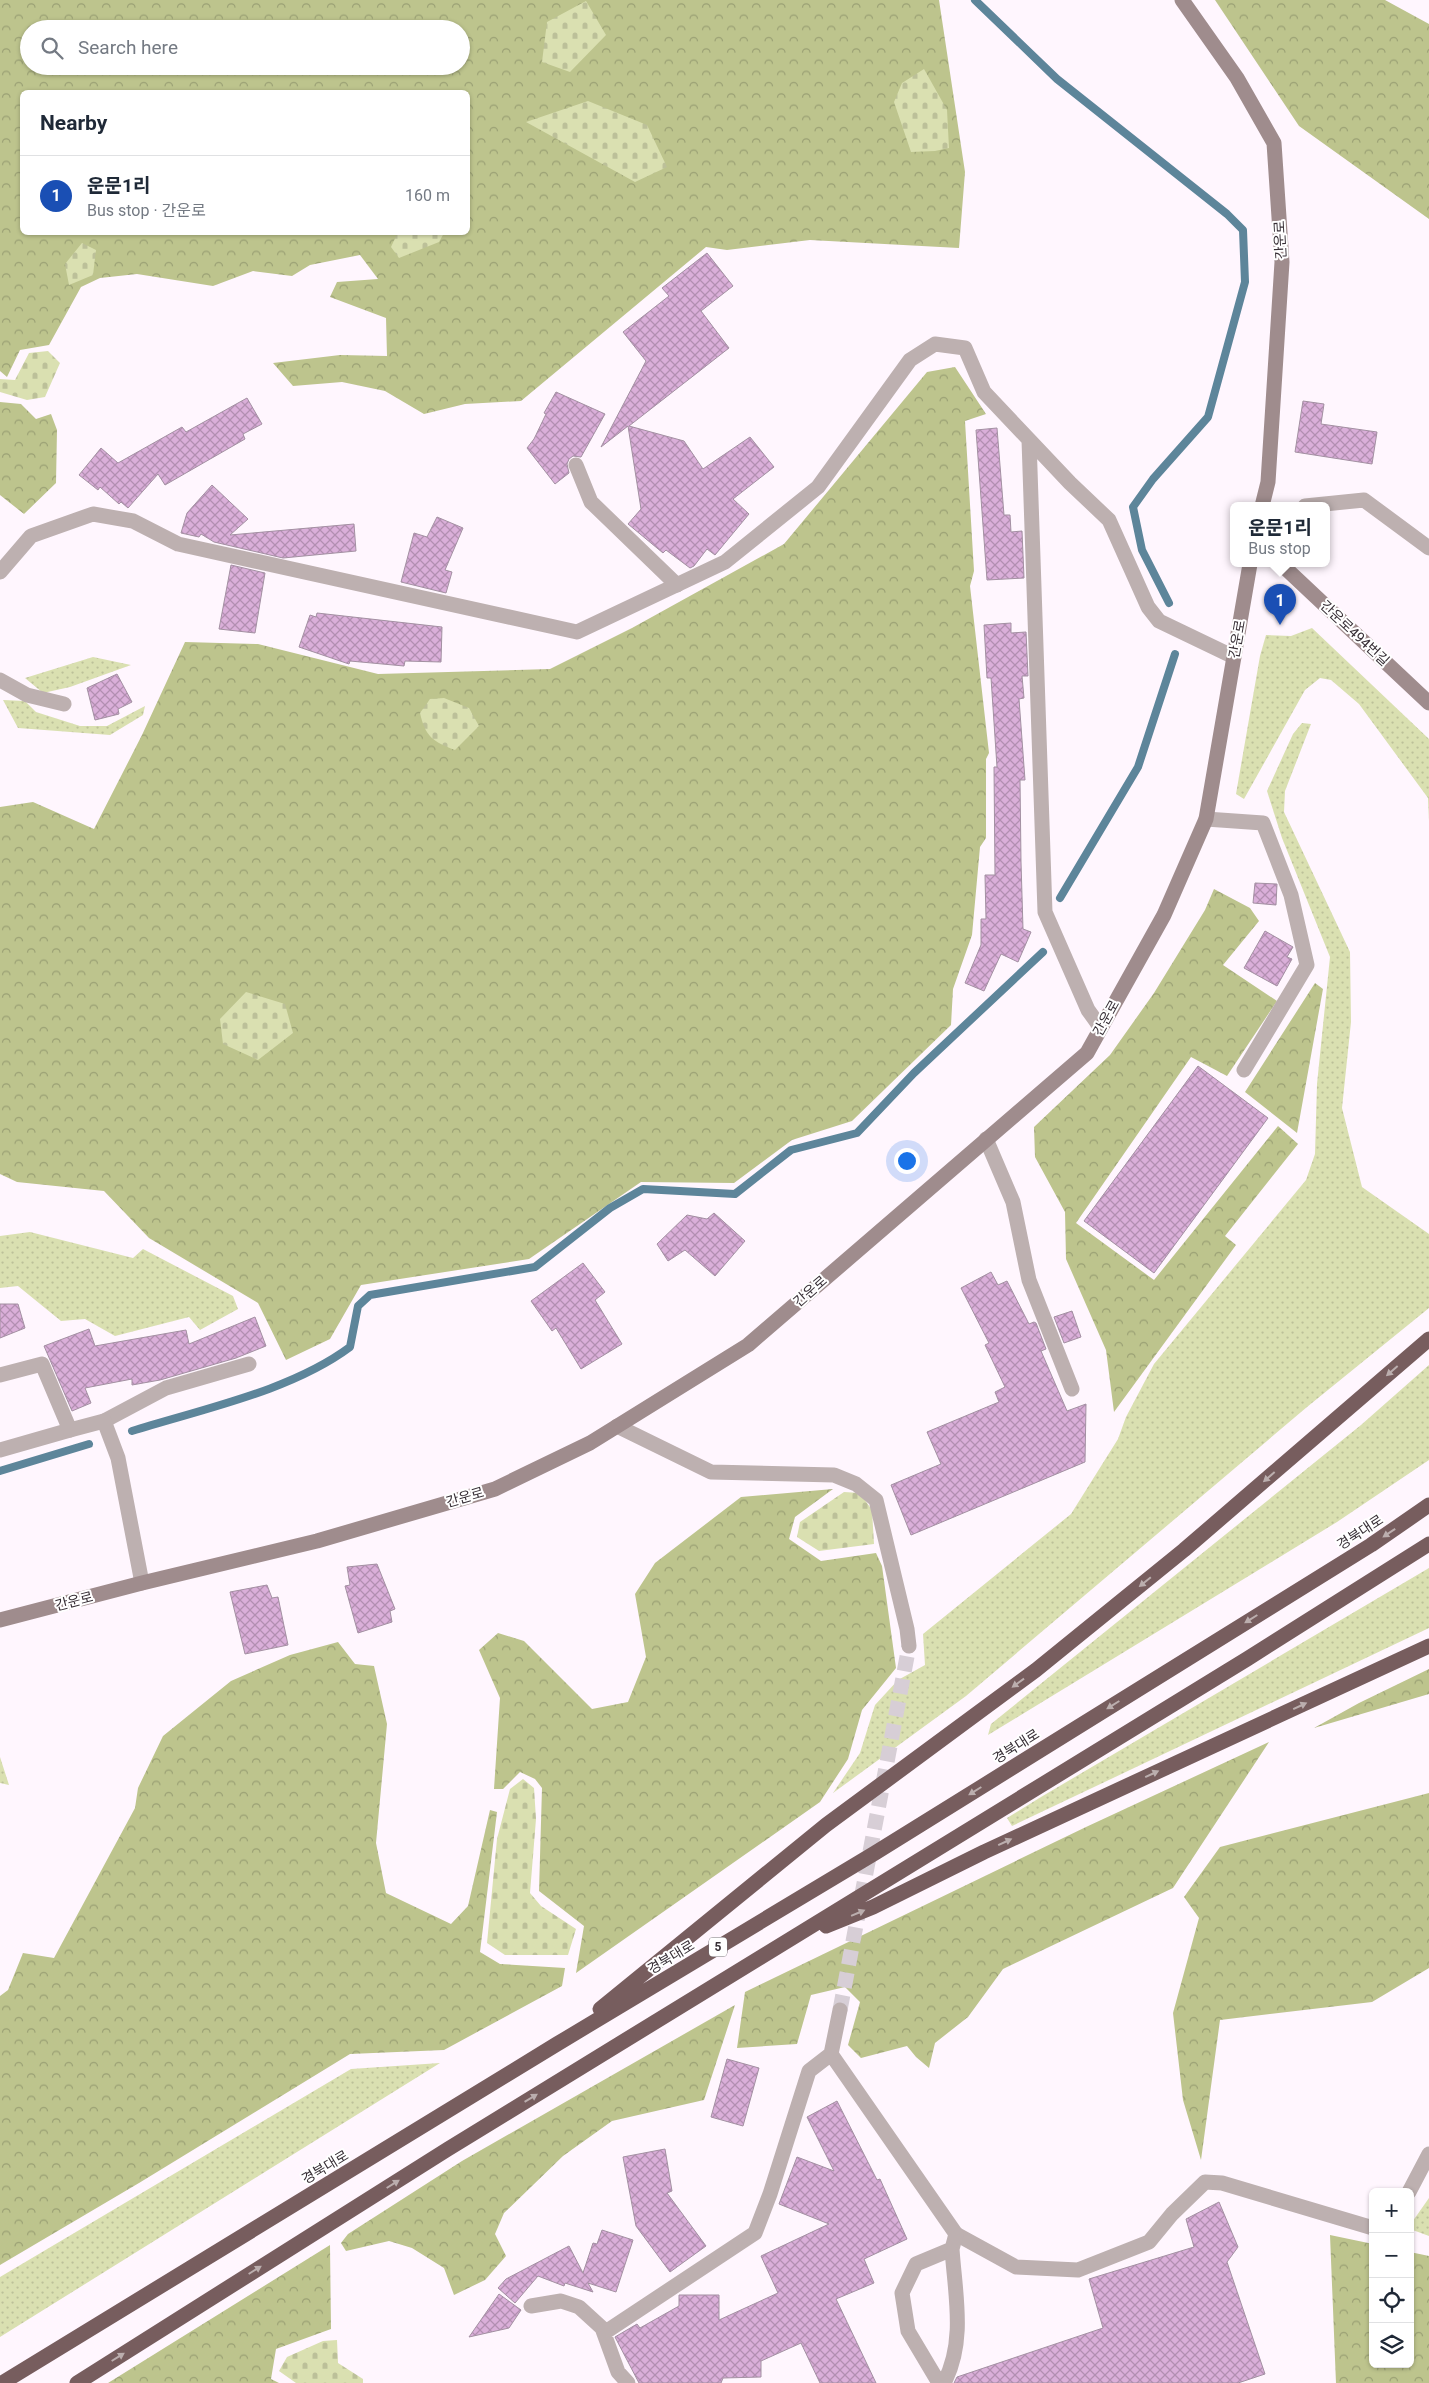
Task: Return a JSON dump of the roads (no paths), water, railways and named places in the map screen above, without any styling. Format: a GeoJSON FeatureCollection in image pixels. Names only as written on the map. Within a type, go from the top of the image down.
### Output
{"type":"FeatureCollection","features":[{"type":"Feature","properties":{"kind":"highway"},"geometry":{"type":"LineString","coordinates":[[557,2044],[826,1826],[1036,1670],[1081,1634],[1184,1550],[1429,1339]]}},
{"type":"Feature","properties":{"kind":"highway","name":"경북대로"},"geometry":{"type":"LineString","coordinates":[[2,2383],[557,2044],[876,1853],[1371,1545],[1429,1505]]}},
{"type":"Feature","properties":{"kind":"highway"},"geometry":{"type":"LineString","coordinates":[[77,2383],[448,2149],[1247,1659],[1429,1544]]}},
{"type":"Feature","properties":{"kind":"highway"},"geometry":{"type":"LineString","coordinates":[[781,1945],[873,1907],[984,1852],[1429,1646]]}},
{"type":"Feature","properties":{"kind":"street","name":"간운로"},"geometry":{"type":"LineString","coordinates":[[1182,0],[1236,78],[1274,143],[1282,262],[1268,482],[1263,502]]}},
{"type":"Feature","properties":{"kind":"street"},"geometry":{"type":"LineString","coordinates":[[0,572],[31,536],[92,514],[133,521],[178,544],[577,632],[725,562],[818,487],[910,360],[935,344],[965,348],[984,392],[1109,520],[1148,607],[1159,621],[1234,658]]}},
{"type":"Feature","properties":{"kind":"street"},"geometry":{"type":"LineString","coordinates":[[1029,440],[1045,912],[1088,1010],[1101,1028]]}},
{"type":"Feature","properties":{"kind":"street"},"geometry":{"type":"LineString","coordinates":[[576,465],[591,502],[678,584]]}},
{"type":"Feature","properties":{"kind":"street"},"geometry":{"type":"LineString","coordinates":[[1330,503],[1364,500],[1429,548]]}},
{"type":"Feature","properties":{"kind":"street","name":"간운로"},"geometry":{"type":"LineString","coordinates":[[0,1620],[142,1583],[317,1541],[495,1488],[590,1443],[748,1345],[1087,1053],[1164,915],[1206,819],[1249,567]]}},
{"type":"Feature","properties":{"kind":"street","name":"간운로494번길"},"geometry":{"type":"LineString","coordinates":[[1284,567],[1429,703]]}},
{"type":"Feature","properties":{"kind":"street"},"geometry":{"type":"LineString","coordinates":[[0,680],[27,696],[64,704]]}},
{"type":"Feature","properties":{"kind":"street"},"geometry":{"type":"LineString","coordinates":[[1206,819],[1263,823],[1291,894],[1307,965],[1244,1070]]}},
{"type":"Feature","properties":{"kind":"street"},"geometry":{"type":"LineString","coordinates":[[986,1139],[1013,1202],[1029,1280],[1072,1389]]}},
{"type":"Feature","properties":{"kind":"street"},"geometry":{"type":"LineString","coordinates":[[0,1375],[42,1364],[70,1430]]}},
{"type":"Feature","properties":{"kind":"street"},"geometry":{"type":"LineString","coordinates":[[0,1450],[104,1420],[166,1388],[249,1364]]}},
{"type":"Feature","properties":{"kind":"street"},"geometry":{"type":"LineString","coordinates":[[104,1420],[118,1458],[142,1583]]}},
{"type":"Feature","properties":{"kind":"street"},"geometry":{"type":"LineString","coordinates":[[617,1426],[711,1472],[834,1475],[856,1484],[876,1500],[907,1629],[909,1646]]}},
{"type":"Feature","properties":{"kind":"street"},"geometry":{"type":"LineString","coordinates":[[604,2333],[755,2233],[770,2194],[809,2071],[831,2054],[840,2010]]}},
{"type":"Feature","properties":{"kind":"street"},"geometry":{"type":"LineString","coordinates":[[831,2054],[954,2241],[958,2335],[952,2366],[944,2383]]}},
{"type":"Feature","properties":{"kind":"street"},"geometry":{"type":"LineString","coordinates":[[1411,2188],[1429,2154]]}},
{"type":"Feature","properties":{"kind":"street"},"geometry":{"type":"LineString","coordinates":[[954,2241],[1016,2268],[1078,2270],[1149,2242],[1172,2214],[1205,2182],[1222,2183],[1369,2227]]}},
{"type":"Feature","properties":{"kind":"street"},"geometry":{"type":"LineString","coordinates":[[939,2383],[908,2331],[902,2293],[916,2264],[954,2241]]}},
{"type":"Feature","properties":{"kind":"street"},"geometry":{"type":"LineString","coordinates":[[531,2306],[561,2300],[579,2307],[602,2328],[618,2372],[628,2383]]}},
{"type":"Feature","properties":{"kind":"waterway"},"geometry":{"type":"LineString","coordinates":[[975,0],[1057,79],[1227,214],[1243,230],[1245,282],[1208,417],[1153,479],[1133,507],[1142,550],[1169,603]]}},
{"type":"Feature","properties":{"kind":"waterway"},"geometry":{"type":"LineString","coordinates":[[1060,898],[1138,767],[1175,654]]}},
{"type":"Feature","properties":{"kind":"waterway"},"geometry":{"type":"LineString","coordinates":[[132,1431],[274,1387],[301,1376],[327,1362],[350,1347],[358,1306],[370,1295],[535,1267],[610,1208],[643,1189],[735,1194],[791,1150],[857,1133],[914,1073],[1043,952]]}},
{"type":"Feature","properties":{"kind":"waterway"},"geometry":{"type":"LineString","coordinates":[[0,1471],[89,1444]]}},
{"type":"Feature","properties":{"kind":"tunnel"},"geometry":{"type":"LineString","coordinates":[[840,2010],[909,1646]]}},
{"type":"Feature","properties":{"kind":"place","name":"운문1리"},"geometry":{"type":"Point","coordinates":[1280,625]}}]}
